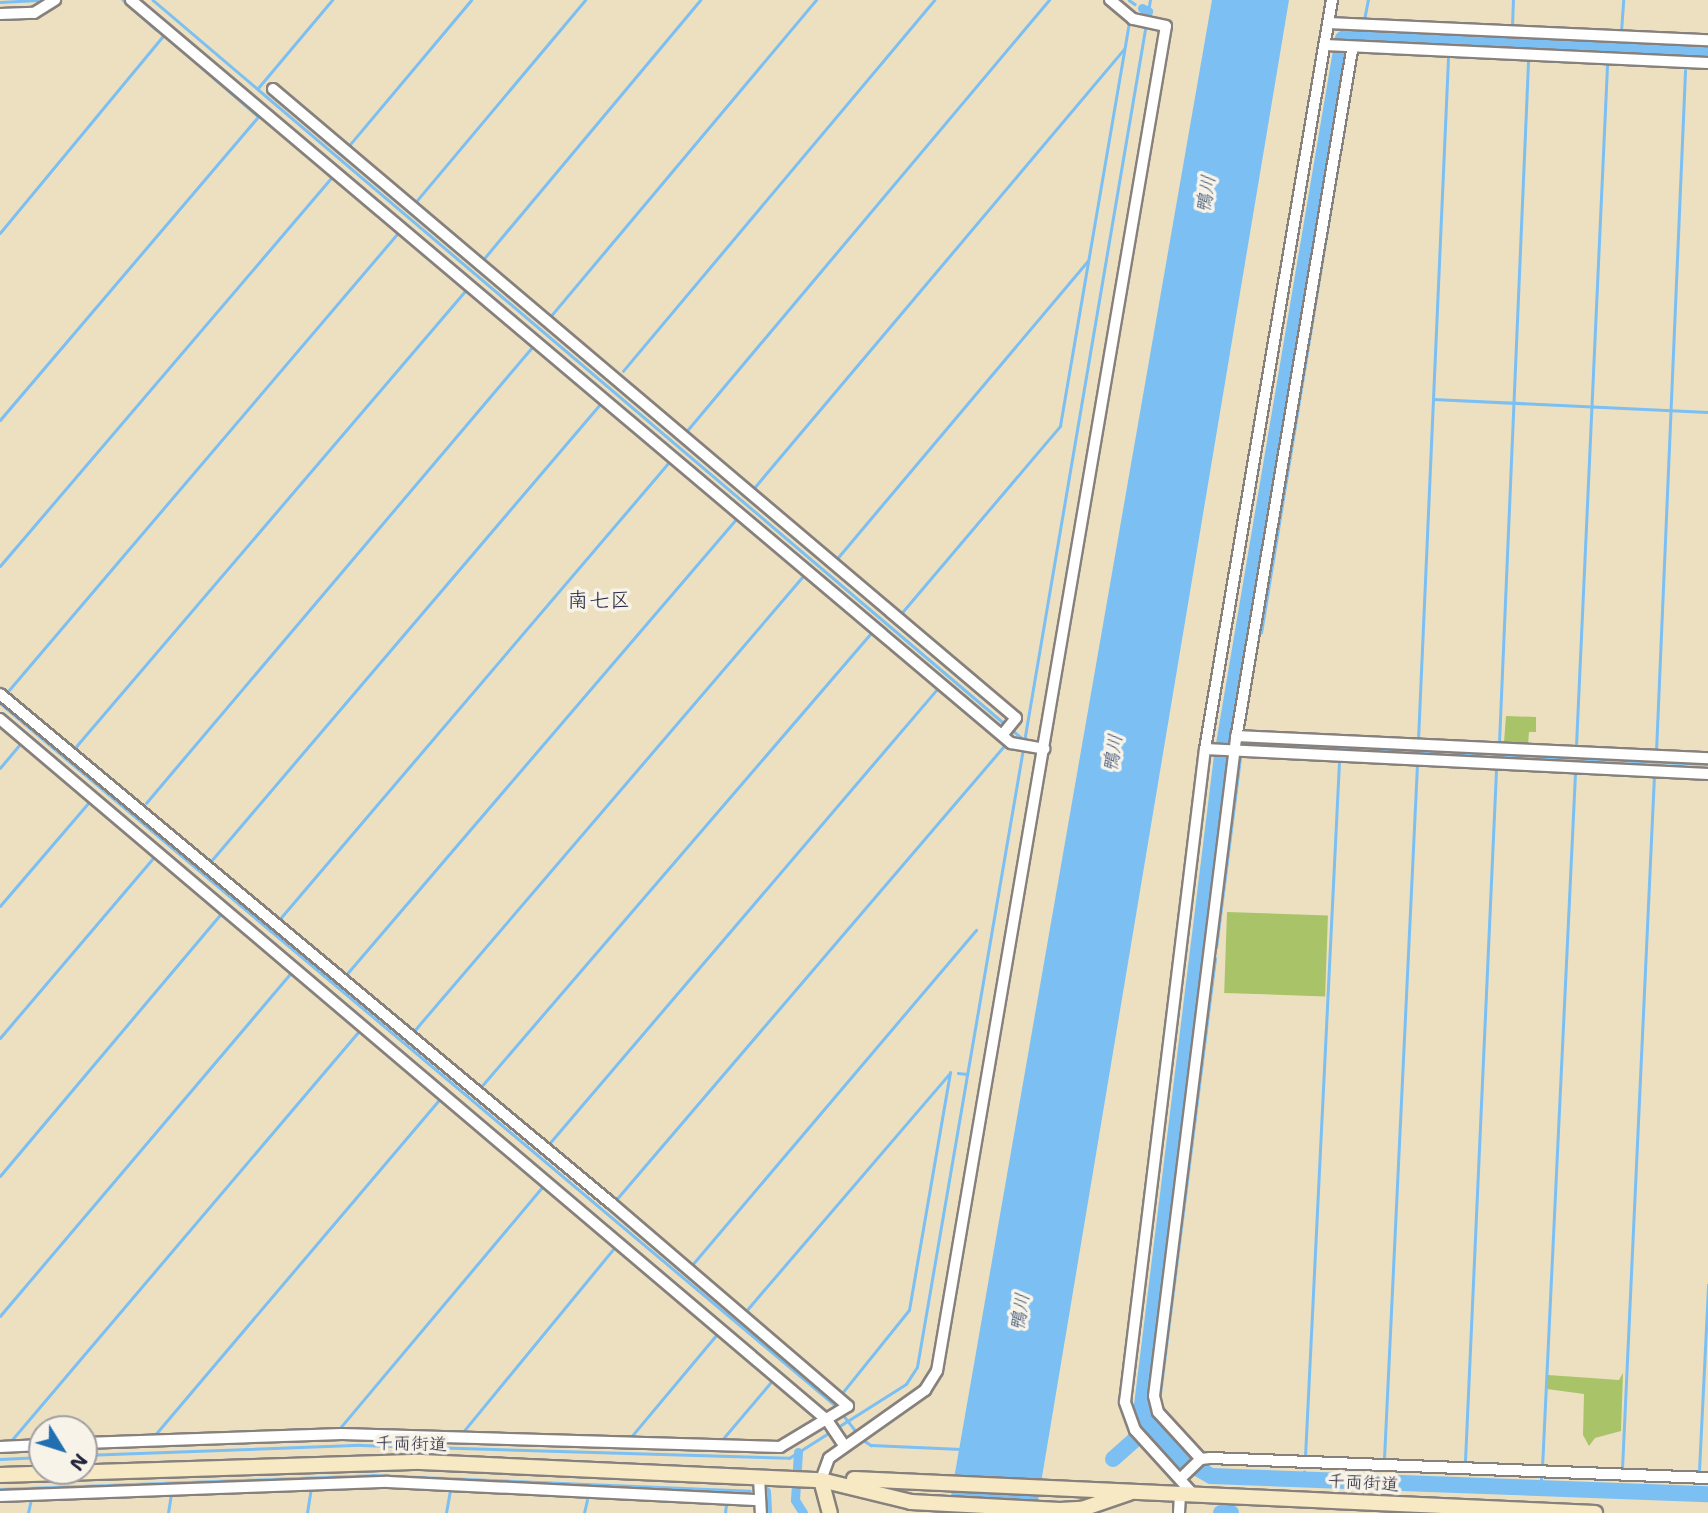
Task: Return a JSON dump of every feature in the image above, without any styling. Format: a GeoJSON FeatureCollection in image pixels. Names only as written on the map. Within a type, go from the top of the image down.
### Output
{"type":"FeatureCollection","features":[{"type":"Feature","properties":{"kind":"street"},"geometry":{"type":"LineString","coordinates":[[0,14],[34,13],[55,0]]}},
{"type":"Feature","properties":{"kind":"street"},"geometry":{"type":"LineString","coordinates":[[131,0],[1007,730],[1014,743],[1041,749]]}},
{"type":"Feature","properties":{"kind":"street"},"geometry":{"type":"LineString","coordinates":[[830,1513],[814,1480],[841,1442],[859,1435],[925,1390],[937,1371],[1166,26],[1139,21],[1111,0]]}},
{"type":"Feature","properties":{"kind":"street"},"geometry":{"type":"LineString","coordinates":[[1179,1513],[1187,1495],[1184,1475],[1139,1434],[1125,1402],[1205,749],[1332,0]]}},
{"type":"Feature","properties":{"kind":"street"},"geometry":{"type":"LineString","coordinates":[[1328,23],[1708,40]]}},
{"type":"Feature","properties":{"kind":"street"},"geometry":{"type":"LineString","coordinates":[[1325,45],[1345,49],[1708,63]]}},
{"type":"Feature","properties":{"kind":"street"},"geometry":{"type":"LineString","coordinates":[[1199,1460],[1158,1412],[1154,1396],[1231,746],[1345,49]]}},
{"type":"Feature","properties":{"kind":"street"},"geometry":{"type":"LineString","coordinates":[[273,89],[1016,718],[1007,730]]}},
{"type":"Feature","properties":{"kind":"street"},"geometry":{"type":"LineString","coordinates":[[0,694],[842,1398],[848,1406],[828,1422],[780,1447],[342,1434],[98,1443]]}},
{"type":"Feature","properties":{"kind":"street"},"geometry":{"type":"LineString","coordinates":[[0,719],[828,1422],[841,1442]]}},
{"type":"Feature","properties":{"kind":"street"},"geometry":{"type":"LineString","coordinates":[[1205,749],[1231,746],[1708,758]]}},
{"type":"Feature","properties":{"kind":"street"},"geometry":{"type":"LineString","coordinates":[[1231,746],[1708,774]]}},
{"type":"Feature","properties":{"kind":"street"},"geometry":{"type":"LineString","coordinates":[[0,1447],[28,1446]]}},
{"type":"Feature","properties":{"kind":"street"},"geometry":{"type":"LineString","coordinates":[[1184,1475],[1199,1460],[1708,1478]]}},
{"type":"Feature","properties":{"kind":"street","name":"千両街道"},"geometry":{"type":"LineString","coordinates":[[0,1475],[421,1462],[1595,1513]]}},
{"type":"Feature","properties":{"kind":"street"},"geometry":{"type":"LineString","coordinates":[[760,1477],[761,1513]]}},
{"type":"Feature","properties":{"kind":"street","name":"千両街道"},"geometry":{"type":"LineString","coordinates":[[814,1480],[934,1505],[1082,1509],[1129,1493]]}},
{"type":"Feature","properties":{"kind":"street"},"geometry":{"type":"LineString","coordinates":[[0,1496],[388,1482],[760,1500]]}},
{"type":"Feature","properties":{"kind":"green space"},"geometry":{"type":"Polygon","coordinates":[[[1506,716],[1536,717],[1536,732],[1529,732],[1528,745],[1504,742],[1506,716]]]}},
{"type":"Feature","properties":{"kind":"green space"},"geometry":{"type":"Polygon","coordinates":[[[1227,912],[1328,916],[1325,996],[1224,993],[1227,912]]]}},
{"type":"Feature","properties":{"kind":"green space"},"geometry":{"type":"Polygon","coordinates":[[[1623,1373],[1621,1431],[1595,1438],[1589,1446],[1583,1435],[1584,1394],[1547,1389],[1548,1375],[1619,1380],[1623,1373]]]}},
{"type":"Feature","properties":{"kind":"water","name":"鴨川"},"geometry":{"type":"Polygon","coordinates":[[[1212,0],[1289,0],[1036,1513],[948,1513],[1212,0]]]}},
{"type":"Feature","properties":{"kind":"waterway"},"geometry":{"type":"LineString","coordinates":[[0,2],[37,0]]}},
{"type":"Feature","properties":{"kind":"waterway"},"geometry":{"type":"LineString","coordinates":[[123,0],[157,30]]}},
{"type":"Feature","properties":{"kind":"waterway"},"geometry":{"type":"LineString","coordinates":[[153,0],[1005,724]]}},
{"type":"Feature","properties":{"kind":"waterway"},"geometry":{"type":"LineString","coordinates":[[258,88],[332,0]]}},
{"type":"Feature","properties":{"kind":"waterway"},"geometry":{"type":"LineString","coordinates":[[347,148],[471,0]]}},
{"type":"Feature","properties":{"kind":"waterway"},"geometry":{"type":"LineString","coordinates":[[414,204],[585,0]]}},
{"type":"Feature","properties":{"kind":"waterway"},"geometry":{"type":"LineString","coordinates":[[482,261],[700,0]]}},
{"type":"Feature","properties":{"kind":"waterway"},"geometry":{"type":"LineString","coordinates":[[550,317],[816,0]]}},
{"type":"Feature","properties":{"kind":"waterway"},"geometry":{"type":"LineString","coordinates":[[623,371],[934,0]]}},
{"type":"Feature","properties":{"kind":"waterway"},"geometry":{"type":"LineString","coordinates":[[685,433],[1049,0]]}},
{"type":"Feature","properties":{"kind":"waterway"},"geometry":{"type":"LineString","coordinates":[[1129,0],[1135,4]]}},
{"type":"Feature","properties":{"kind":"waterway"},"geometry":{"type":"LineString","coordinates":[[1147,17],[1150,0]]}},
{"type":"Feature","properties":{"kind":"waterway"},"geometry":{"type":"LineString","coordinates":[[1364,20],[1368,0]]}},
{"type":"Feature","properties":{"kind":"waterway"},"geometry":{"type":"LineString","coordinates":[[1512,27],[1513,0]]}},
{"type":"Feature","properties":{"kind":"waterway"},"geometry":{"type":"LineString","coordinates":[[1621,32],[1623,0]]}},
{"type":"Feature","properties":{"kind":"waterway"},"geometry":{"type":"LineString","coordinates":[[1142,8],[1148,11]]}},
{"type":"Feature","properties":{"kind":"waterway"},"geometry":{"type":"LineString","coordinates":[[38,16],[46,12]]}},
{"type":"Feature","properties":{"kind":"waterway"},"geometry":{"type":"LineString","coordinates":[[899,616],[1060,426],[1129,24]]}},
{"type":"Feature","properties":{"kind":"waterway"},"geometry":{"type":"LineString","coordinates":[[1024,742],[1146,24]]}},
{"type":"Feature","properties":{"kind":"waterway"},"geometry":{"type":"LineString","coordinates":[[1362,34],[1363,30]]}},
{"type":"Feature","properties":{"kind":"waterway"},"geometry":{"type":"LineString","coordinates":[[1708,51],[1353,33],[1343,39],[1222,756],[1142,1406],[1150,1426],[1184,1461],[1211,1476],[1708,1494]]}},
{"type":"Feature","properties":{"kind":"waterway"},"geometry":{"type":"LineString","coordinates":[[1358,41],[1359,33]]}},
{"type":"Feature","properties":{"kind":"waterway"},"geometry":{"type":"LineString","coordinates":[[0,233],[164,35],[258,116]]}},
{"type":"Feature","properties":{"kind":"waterway"},"geometry":{"type":"LineString","coordinates":[[1620,47],[1621,43]]}},
{"type":"Feature","properties":{"kind":"waterway"},"geometry":{"type":"LineString","coordinates":[[754,488],[1124,49]]}},
{"type":"Feature","properties":{"kind":"waterway"},"geometry":{"type":"LineString","coordinates":[[1418,740],[1448,58]]}},
{"type":"Feature","properties":{"kind":"waterway"},"geometry":{"type":"LineString","coordinates":[[1499,743],[1528,63]]}},
{"type":"Feature","properties":{"kind":"waterway"},"geometry":{"type":"LineString","coordinates":[[1576,746],[1607,67]]}},
{"type":"Feature","properties":{"kind":"waterway"},"geometry":{"type":"LineString","coordinates":[[1656,752],[1685,71]]}},
{"type":"Feature","properties":{"kind":"waterway"},"geometry":{"type":"LineString","coordinates":[[1261,633],[1351,84]]}},
{"type":"Feature","properties":{"kind":"waterway"},"geometry":{"type":"LineString","coordinates":[[0,420],[259,116]]}},
{"type":"Feature","properties":{"kind":"waterway"},"geometry":{"type":"LineString","coordinates":[[0,566],[332,177]]}},
{"type":"Feature","properties":{"kind":"waterway"},"geometry":{"type":"LineString","coordinates":[[9,690],[398,233]]}},
{"type":"Feature","properties":{"kind":"waterway"},"geometry":{"type":"LineString","coordinates":[[835,561],[1088,261]]}},
{"type":"Feature","properties":{"kind":"waterway"},"geometry":{"type":"LineString","coordinates":[[73,750],[466,290]]}},
{"type":"Feature","properties":{"kind":"waterway"},"geometry":{"type":"LineString","coordinates":[[146,803],[533,346]]}},
{"type":"Feature","properties":{"kind":"waterway"},"geometry":{"type":"LineString","coordinates":[[1433,399],[1708,412]]}},
{"type":"Feature","properties":{"kind":"waterway"},"geometry":{"type":"LineString","coordinates":[[211,861],[601,403]]}},
{"type":"Feature","properties":{"kind":"waterway"},"geometry":{"type":"LineString","coordinates":[[278,921],[670,461]]}},
{"type":"Feature","properties":{"kind":"waterway"},"geometry":{"type":"LineString","coordinates":[[345,976],[737,518]]}},
{"type":"Feature","properties":{"kind":"waterway"},"geometry":{"type":"LineString","coordinates":[[414,1031],[804,575]]}},
{"type":"Feature","properties":{"kind":"waterway"},"geometry":{"type":"LineString","coordinates":[[480,1088],[872,632]]}},
{"type":"Feature","properties":{"kind":"waterway"},"geometry":{"type":"LineString","coordinates":[[548,1145],[938,688]]}},
{"type":"Feature","properties":{"kind":"waterway"},"geometry":{"type":"LineString","coordinates":[[0,703],[836,1406]]}},
{"type":"Feature","properties":{"kind":"waterway"},"geometry":{"type":"LineString","coordinates":[[1011,729],[1024,740]]}},
{"type":"Feature","properties":{"kind":"waterway"},"geometry":{"type":"LineString","coordinates":[[1224,742],[1233,742]]}},
{"type":"Feature","properties":{"kind":"waterway"},"geometry":{"type":"LineString","coordinates":[[0,768],[21,743]]}},
{"type":"Feature","properties":{"kind":"waterway"},"geometry":{"type":"LineString","coordinates":[[1239,743],[1708,764]]}},
{"type":"Feature","properties":{"kind":"waterway"},"geometry":{"type":"LineString","coordinates":[[615,1201],[1004,746]]}},
{"type":"Feature","properties":{"kind":"waterway"},"geometry":{"type":"LineString","coordinates":[[98,1454],[360,1445],[789,1458],[906,1384],[917,1367],[1023,749]]}},
{"type":"Feature","properties":{"kind":"waterway"},"geometry":{"type":"LineString","coordinates":[[1216,948],[1240,757]]}},
{"type":"Feature","properties":{"kind":"waterway"},"geometry":{"type":"LineString","coordinates":[[1305,1457],[1339,762]]}},
{"type":"Feature","properties":{"kind":"waterway"},"geometry":{"type":"LineString","coordinates":[[1384,1459],[1417,765]]}},
{"type":"Feature","properties":{"kind":"waterway"},"geometry":{"type":"LineString","coordinates":[[1465,1461],[1496,771]]}},
{"type":"Feature","properties":{"kind":"waterway"},"geometry":{"type":"LineString","coordinates":[[1542,1468],[1575,773]]}},
{"type":"Feature","properties":{"kind":"waterway"},"geometry":{"type":"LineString","coordinates":[[1622,1469],[1654,776]]}},
{"type":"Feature","properties":{"kind":"waterway"},"geometry":{"type":"LineString","coordinates":[[0,906],[89,802]]}},
{"type":"Feature","properties":{"kind":"waterway"},"geometry":{"type":"LineString","coordinates":[[0,1038],[154,857]]}},
{"type":"Feature","properties":{"kind":"waterway"},"geometry":{"type":"LineString","coordinates":[[0,1176],[221,914]]}},
{"type":"Feature","properties":{"kind":"waterway"},"geometry":{"type":"LineString","coordinates":[[692,1265],[976,930]]}},
{"type":"Feature","properties":{"kind":"waterway"},"geometry":{"type":"LineString","coordinates":[[1160,1394],[1215,958]]}},
{"type":"Feature","properties":{"kind":"waterway"},"geometry":{"type":"LineString","coordinates":[[0,1316],[291,973]]}},
{"type":"Feature","properties":{"kind":"waterway"},"geometry":{"type":"LineString","coordinates":[[10,1442],[359,1031]]}},
{"type":"Feature","properties":{"kind":"waterway"},"geometry":{"type":"LineString","coordinates":[[843,1392],[909,1310],[950,1073]]}},
{"type":"Feature","properties":{"kind":"waterway"},"geometry":{"type":"LineString","coordinates":[[958,1073],[967,1074]]}},
{"type":"Feature","properties":{"kind":"waterway"},"geometry":{"type":"LineString","coordinates":[[746,1311],[949,1074]]}},
{"type":"Feature","properties":{"kind":"waterway"},"geometry":{"type":"LineString","coordinates":[[154,1436],[439,1100]]}},
{"type":"Feature","properties":{"kind":"waterway"},"geometry":{"type":"LineString","coordinates":[[340,1428],[543,1186]]}},
{"type":"Feature","properties":{"kind":"waterway"},"geometry":{"type":"LineString","coordinates":[[463,1432],[615,1247]]}},
{"type":"Feature","properties":{"kind":"waterway"},"geometry":{"type":"LineString","coordinates":[[1699,1471],[1708,1285]]}},
{"type":"Feature","properties":{"kind":"waterway"},"geometry":{"type":"LineString","coordinates":[[631,1437],[717,1334]]}},
{"type":"Feature","properties":{"kind":"waterway"},"geometry":{"type":"LineString","coordinates":[[721,1441],[771,1382]]}},
{"type":"Feature","properties":{"kind":"waterway"},"geometry":{"type":"LineString","coordinates":[[844,1416],[858,1434]]}},
{"type":"Feature","properties":{"kind":"waterway"},"geometry":{"type":"LineString","coordinates":[[1150,1426],[1153,1419]]}},
{"type":"Feature","properties":{"kind":"waterway"},"geometry":{"type":"LineString","coordinates":[[1113,1459],[1150,1426]]}},
{"type":"Feature","properties":{"kind":"waterway"},"geometry":{"type":"LineString","coordinates":[[862,1439],[871,1445],[961,1449]]}},
{"type":"Feature","properties":{"kind":"waterway"},"geometry":{"type":"LineString","coordinates":[[798,1452],[795,1500],[803,1513]]}},
{"type":"Feature","properties":{"kind":"waterway"},"geometry":{"type":"LineString","coordinates":[[0,1459],[28,1458]]}},
{"type":"Feature","properties":{"kind":"waterway"},"geometry":{"type":"LineString","coordinates":[[1304,1472],[1304,1477]]}},
{"type":"Feature","properties":{"kind":"waterway"},"geometry":{"type":"LineString","coordinates":[[0,1489],[373,1475],[750,1491]]}},
{"type":"Feature","properties":{"kind":"waterway"},"geometry":{"type":"LineString","coordinates":[[1541,1478],[1541,1487]]}},
{"type":"Feature","properties":{"kind":"waterway"},"geometry":{"type":"LineString","coordinates":[[1463,1484],[1464,1480]]}},
{"type":"Feature","properties":{"kind":"waterway"},"geometry":{"type":"LineString","coordinates":[[307,1513],[311,1489]]}},
{"type":"Feature","properties":{"kind":"waterway"},"geometry":{"type":"LineString","coordinates":[[446,1513],[450,1490]]}},
{"type":"Feature","properties":{"kind":"waterway"},"geometry":{"type":"LineString","coordinates":[[766,1491],[767,1513]]}},
{"type":"Feature","properties":{"kind":"waterway"},"geometry":{"type":"LineString","coordinates":[[168,1513],[171,1495]]}},
{"type":"Feature","properties":{"kind":"waterway"},"geometry":{"type":"LineString","coordinates":[[28,1513],[31,1499]]}},
{"type":"Feature","properties":{"kind":"waterway"},"geometry":{"type":"LineString","coordinates":[[584,1513],[587,1500]]}},
{"type":"Feature","properties":{"kind":"waterway"},"geometry":{"type":"LineString","coordinates":[[725,1513],[726,1505]]}},
{"type":"Feature","properties":{"kind":"waterway"},"geometry":{"type":"LineString","coordinates":[[1221,1513],[1231,1513]]}},
{"type":"Feature","properties":{"kind":"district","name":"南七区"},"geometry":{"type":"Point","coordinates":[599,600]}}]}
